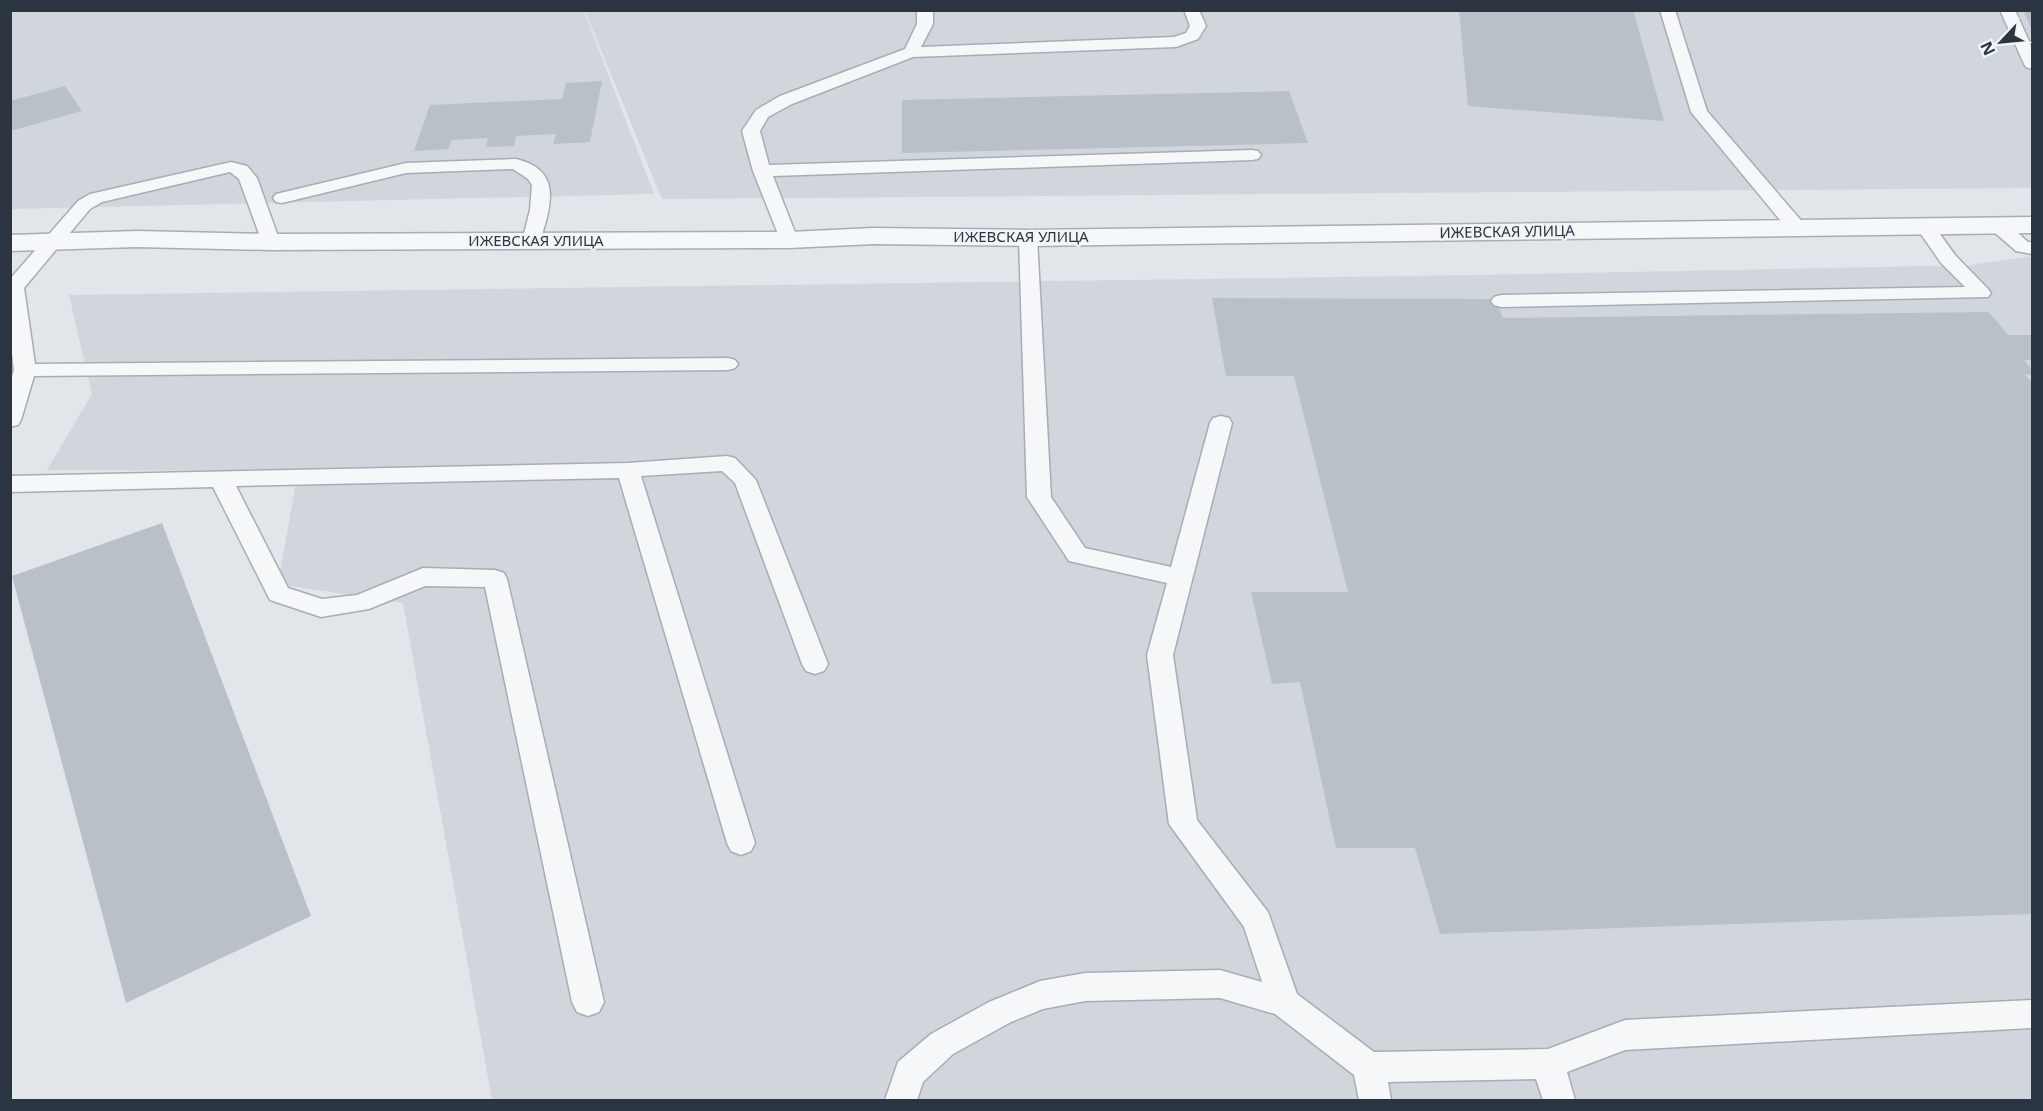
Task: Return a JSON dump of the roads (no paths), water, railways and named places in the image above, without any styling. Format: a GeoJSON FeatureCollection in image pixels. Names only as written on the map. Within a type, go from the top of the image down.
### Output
{"type":"FeatureCollection","features":[{"type":"Feature","properties":{"kind":"street","name":"ИЖЕВСКАЯ УЛИЦА"},"geometry":{"type":"LineString","coordinates":[[10,243],[136,239],[271,243],[789,240],[874,236],[1028,238],[2032,225]]}},
{"type":"Feature","properties":{"kind":"lane"},"geometry":{"type":"LineString","coordinates":[[911,52],[925,24],[925,10]]}},
{"type":"Feature","properties":{"kind":"lane"},"geometry":{"type":"LineString","coordinates":[[789,240],[762,171],[751,131],[762,114],[786,100],[911,52],[1176,42],[1192,36],[1198,26],[1191,10]]}},
{"type":"Feature","properties":{"kind":"lane"},"geometry":{"type":"LineString","coordinates":[[1667,10],[1699,112],[1797,228]]}},
{"type":"Feature","properties":{"kind":"lane"},"geometry":{"type":"LineString","coordinates":[[2007,10],[2032,64]]}},
{"type":"Feature","properties":{"kind":"lane"},"geometry":{"type":"LineString","coordinates":[[762,171],[1252,155]]}},
{"type":"Feature","properties":{"kind":"lane"},"geometry":{"type":"LineString","coordinates":[[282,198],[406,168],[516,164],[532,172],[541,182],[542,195],[531,241]]}},
{"type":"Feature","properties":{"kind":"lane"},"geometry":{"type":"LineString","coordinates":[[10,420],[25,370],[14,308],[14,287],[84,205],[96,198],[231,167],[241,170],[248,178],[271,243]]}},
{"type":"Feature","properties":{"kind":"lane"},"geometry":{"type":"LineString","coordinates":[[2000,226],[2023,247],[2032,248]]}},
{"type":"Feature","properties":{"kind":"lane"},"geometry":{"type":"LineString","coordinates":[[1501,301],[1981,293],[1948,259],[1925,227]]}},
{"type":"Feature","properties":{"kind":"lane"},"geometry":{"type":"LineString","coordinates":[[1028,238],[1039,497],[1077,555],[1179,577]]}},
{"type":"Feature","properties":{"kind":"lane"},"geometry":{"type":"LineString","coordinates":[[25,370],[728,364]]}},
{"type":"Feature","properties":{"kind":"lane"},"geometry":{"type":"LineString","coordinates":[[1221,423],[1160,655],[1183,824],[1257,921],[1284,1003]]}},
{"type":"Feature","properties":{"kind":"lane"},"geometry":{"type":"LineString","coordinates":[[10,484],[628,470],[727,463],[745,480],[815,664]]}},
{"type":"Feature","properties":{"kind":"lane"},"geometry":{"type":"LineString","coordinates":[[628,470],[741,843]]}},
{"type":"Feature","properties":{"kind":"lane"},"geometry":{"type":"LineString","coordinates":[[220,480],[279,594],[321,608],[360,603],[423,578],[495,579],[588,1002]]}},
{"type":"Feature","properties":{"kind":"lane"},"geometry":{"type":"LineString","coordinates":[[902,1101],[909,1073],[942,1044],[1000,1012],[1040,994],[1085,987],[1220,984],[1284,1003],[1369,1067],[1548,1064],[1625,1035],[2032,1014]]}},
{"type":"Feature","properties":{"kind":"lane"},"geometry":{"type":"LineString","coordinates":[[1548,1064],[1559,1101]]}},
{"type":"Feature","properties":{"kind":"lane"},"geometry":{"type":"LineString","coordinates":[[1369,1067],[1375,1101]]}}]}
